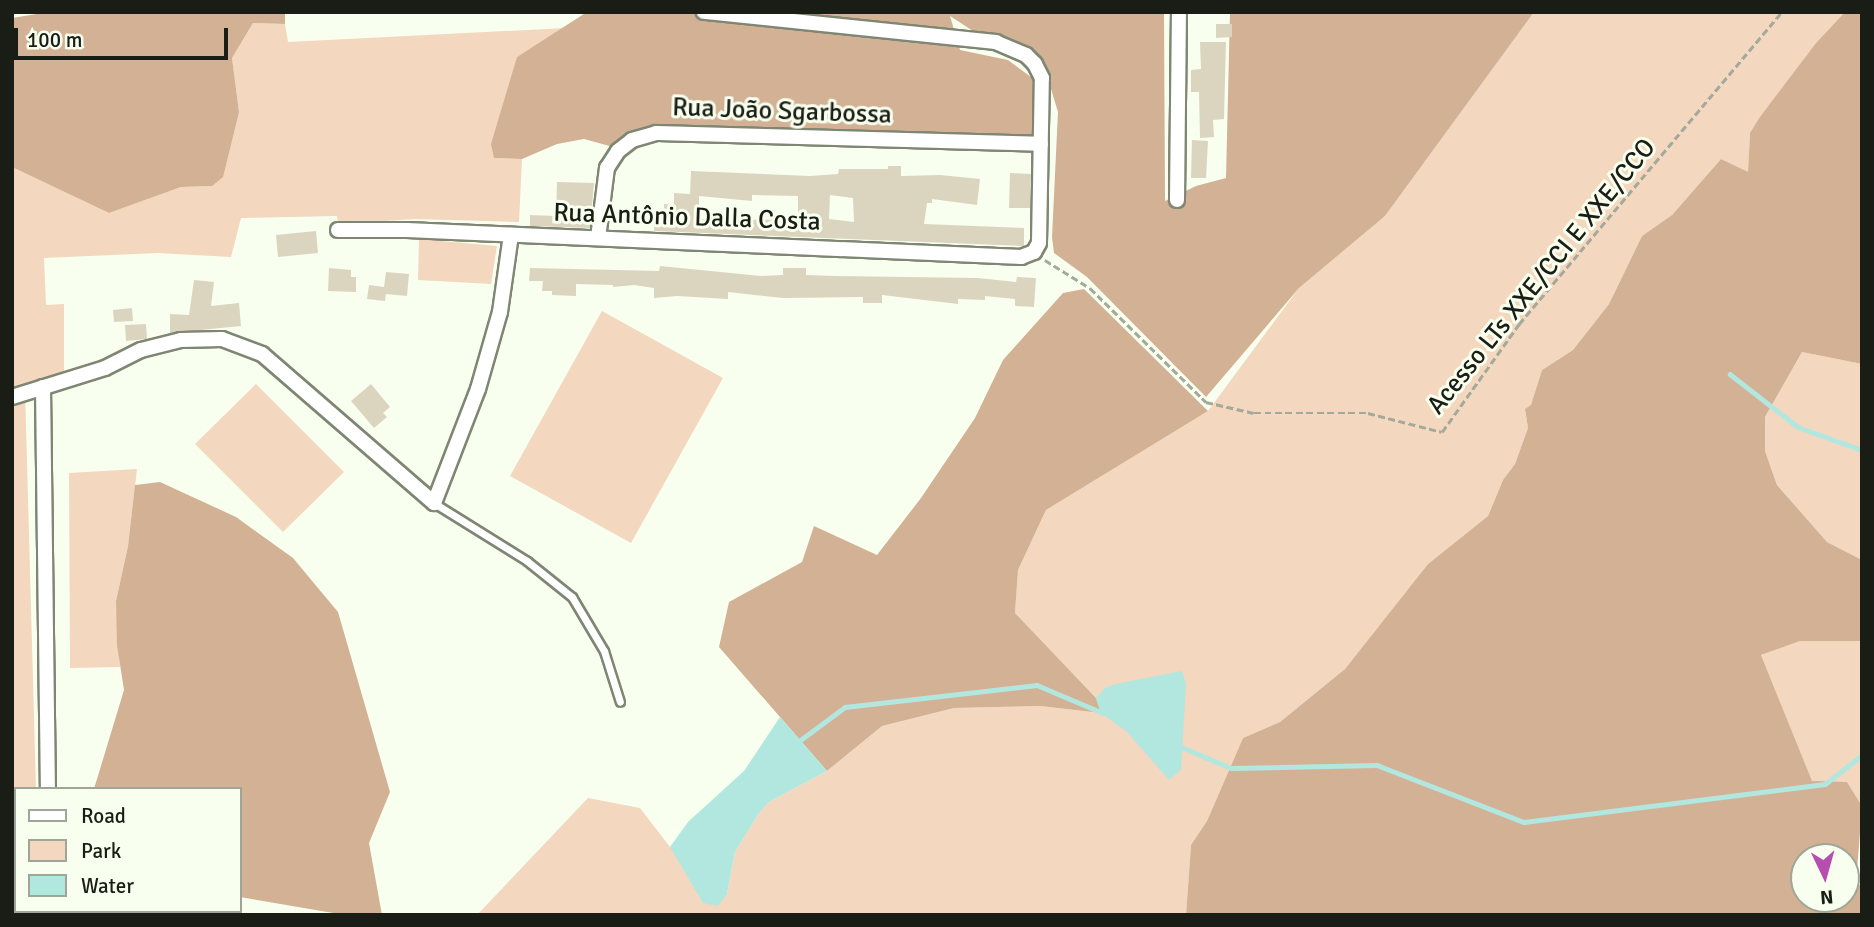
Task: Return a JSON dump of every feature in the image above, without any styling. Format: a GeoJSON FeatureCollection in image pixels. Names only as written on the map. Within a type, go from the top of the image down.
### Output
{"type":"FeatureCollection","features":[{"type":"Feature","properties":{"kind":"street"},"geometry":{"type":"LineString","coordinates":[[704,12],[996,42],[1012,47],[1035,64],[1042,78],[1039,243],[1034,252]]}},
{"type":"Feature","properties":{"kind":"street"},"geometry":{"type":"LineString","coordinates":[[1177,200],[1178,12]]}},
{"type":"Feature","properties":{"kind":"street","name":"Rua João Sgarbossa"},"geometry":{"type":"LineString","coordinates":[[598,237],[607,168],[618,151],[632,140],[656,133],[1041,144]]}},
{"type":"Feature","properties":{"kind":"street","name":"Rua Antônio Dalla Costa"},"geometry":{"type":"LineString","coordinates":[[338,230],[598,237],[1021,257],[1034,252]]}},
{"type":"Feature","properties":{"kind":"street"},"geometry":{"type":"LineString","coordinates":[[12,397],[104,368],[155,346],[181,340],[222,338],[262,354],[434,503],[478,389],[500,312],[511,235]]}},
{"type":"Feature","properties":{"kind":"street"},"geometry":{"type":"LineString","coordinates":[[43,387],[48,787]]}},
{"type":"Feature","properties":{"kind":"lane"},"geometry":{"type":"LineString","coordinates":[[434,503],[527,561],[572,597],[604,651],[620,702]]}},
{"type":"Feature","properties":{"kind":"path","name":"Acesso LTs XXE/CCI E XXE/CCO"},"geometry":{"type":"LineString","coordinates":[[1034,252],[1090,288],[1206,402],[1254,413],[1368,413],[1443,432],[1519,324],[1782,12]]}},
{"type":"Feature","properties":{"kind":"green space"},"geometry":{"type":"Polygon","coordinates":[[[1534,12],[1845,12],[1816,43],[1750,133],[1748,173],[1721,159],[1672,215],[1642,236],[1609,304],[1573,350],[1542,370],[1531,406],[1525,409],[1528,428],[1515,464],[1503,480],[1488,516],[1428,564],[1345,669],[1280,722],[1243,738],[1207,821],[1191,845],[1186,915],[477,915],[588,798],[640,808],[670,847],[727,894],[735,852],[769,802],[827,771],[882,726],[954,708],[1040,706],[1100,713],[1096,698],[1015,613],[1018,570],[1046,510],[1208,411],[1299,288],[1385,216],[1534,12]]]}},
{"type":"Feature","properties":{"kind":"green space"},"geometry":{"type":"Polygon","coordinates":[[[253,23],[285,24],[288,42],[565,28],[517,57],[494,158],[522,159],[519,222],[415,219],[338,224],[337,216],[241,218],[231,257],[158,253],[44,258],[46,305],[64,304],[64,373],[25,389],[36,787],[14,787],[12,838],[12,167],[109,213],[181,187],[212,186],[239,112],[232,58],[253,23]]]}},
{"type":"Feature","properties":{"kind":"green space"},"geometry":{"type":"Polygon","coordinates":[[[419,239],[497,246],[491,284],[418,280],[419,239]]]}},
{"type":"Feature","properties":{"kind":"green space"},"geometry":{"type":"Polygon","coordinates":[[[602,311],[723,378],[631,543],[510,476],[602,311]]]}},
{"type":"Feature","properties":{"kind":"green space"},"geometry":{"type":"Polygon","coordinates":[[[1802,352],[1862,364],[1862,560],[1827,542],[1777,485],[1765,451],[1765,417],[1802,352]]]}},
{"type":"Feature","properties":{"kind":"green space"},"geometry":{"type":"Polygon","coordinates":[[[256,384],[344,472],[283,532],[195,444],[256,384]]]}},
{"type":"Feature","properties":{"kind":"green space"},"geometry":{"type":"Polygon","coordinates":[[[137,469],[128,546],[116,601],[120,667],[70,668],[69,473],[137,469]]]}},
{"type":"Feature","properties":{"kind":"green space"},"geometry":{"type":"Polygon","coordinates":[[[1800,641],[1862,641],[1862,806],[1847,782],[1812,782],[1761,655],[1800,641]]]}},
{"type":"Feature","properties":{"kind":"shaded area"},"geometry":{"type":"Polygon","coordinates":[[[49,12],[285,12],[285,24],[253,23],[232,58],[239,112],[223,177],[212,186],[181,187],[109,213],[12,167],[12,18],[49,12]]]}},
{"type":"Feature","properties":{"kind":"shaded area"},"geometry":{"type":"Polygon","coordinates":[[[587,12],[1164,12],[1165,201],[1196,186],[1226,178],[1230,12],[1534,12],[1385,216],[1299,288],[1206,397],[1087,277],[1054,253],[1052,237],[1058,112],[1047,76],[1033,49],[976,33],[950,16],[960,50],[1008,60],[1035,80],[1044,138],[685,125],[636,137],[617,148],[584,139],[557,144],[522,159],[494,158],[491,144],[517,57],[587,12]]]}},
{"type":"Feature","properties":{"kind":"shaded area"},"geometry":{"type":"Polygon","coordinates":[[[1845,12],[1862,12],[1862,364],[1802,352],[1765,417],[1765,451],[1777,485],[1827,542],[1862,560],[1862,641],[1800,641],[1761,655],[1812,781],[1847,782],[1862,806],[1859,843],[1790,843],[1790,913],[1860,913],[1860,885],[1862,915],[1186,915],[1191,845],[1207,821],[1243,738],[1280,722],[1345,669],[1428,564],[1488,516],[1503,480],[1515,464],[1528,428],[1525,409],[1531,405],[1542,370],[1573,350],[1609,304],[1642,236],[1672,215],[1721,159],[1748,172],[1750,133],[1816,43],[1845,12]]]}},
{"type":"Feature","properties":{"kind":"shaded area"},"geometry":{"type":"Polygon","coordinates":[[[1084,289],[1208,411],[1046,510],[1018,570],[1015,613],[1096,698],[1101,713],[1040,706],[954,708],[882,726],[827,771],[719,647],[729,602],[802,562],[814,526],[877,555],[921,498],[975,418],[1003,360],[1063,293],[1084,289]]]}},
{"type":"Feature","properties":{"kind":"shaded area"},"geometry":{"type":"Polygon","coordinates":[[[160,482],[236,517],[293,558],[338,612],[390,792],[369,843],[382,915],[345,915],[242,897],[242,787],[95,787],[124,690],[117,645],[116,601],[128,546],[135,485],[160,482]]]}},
{"type":"Feature","properties":{"kind":"water"},"geometry":{"type":"Polygon","coordinates":[[[1182,671],[1186,684],[1181,770],[1169,780],[1127,732],[1101,713],[1096,698],[1106,687],[1182,671]]]}},
{"type":"Feature","properties":{"kind":"water"},"geometry":{"type":"Polygon","coordinates":[[[780,717],[827,771],[769,802],[735,852],[727,894],[718,906],[703,903],[670,847],[688,822],[744,771],[780,717]]]}},
{"type":"Feature","properties":{"kind":"building"},"geometry":{"type":"Polygon","coordinates":[[[1216,24],[1232,24],[1232,37],[1216,38],[1216,24]]]}},
{"type":"Feature","properties":{"kind":"building"},"geometry":{"type":"Polygon","coordinates":[[[1200,42],[1226,42],[1224,119],[1213,120],[1214,137],[1200,138],[1199,92],[1191,92],[1191,70],[1201,69],[1200,42]]]}},
{"type":"Feature","properties":{"kind":"building"},"geometry":{"type":"Polygon","coordinates":[[[1192,140],[1208,141],[1206,178],[1191,178],[1192,140]]]}},
{"type":"Feature","properties":{"kind":"building"},"geometry":{"type":"Polygon","coordinates":[[[888,166],[901,166],[901,176],[940,175],[980,179],[977,205],[932,199],[932,203],[927,203],[924,224],[1024,228],[1024,246],[654,231],[654,217],[664,217],[664,204],[674,205],[674,193],[690,194],[691,171],[810,176],[838,174],[839,169],[888,169],[888,166]],[[752,195],[752,201],[699,196],[699,219],[798,220],[798,196],[752,195]],[[830,195],[829,219],[854,222],[853,198],[830,195]]]}},
{"type":"Feature","properties":{"kind":"building"},"geometry":{"type":"Polygon","coordinates":[[[1010,173],[1031,174],[1030,208],[1009,208],[1010,173]]]}},
{"type":"Feature","properties":{"kind":"building"},"geometry":{"type":"Polygon","coordinates":[[[557,182],[594,183],[590,228],[530,226],[530,215],[556,216],[557,182]]]}},
{"type":"Feature","properties":{"kind":"building"},"geometry":{"type":"Polygon","coordinates":[[[316,231],[318,253],[278,257],[276,235],[316,231]]]}},
{"type":"Feature","properties":{"kind":"building"},"geometry":{"type":"Polygon","coordinates":[[[660,266],[761,276],[783,275],[783,268],[806,268],[806,275],[978,278],[1016,282],[1017,277],[1036,278],[1034,307],[1015,306],[1015,299],[985,296],[985,300],[958,299],[958,304],[882,295],[882,303],[863,303],[863,297],[783,298],[728,292],[728,299],[677,296],[654,298],[654,288],[634,285],[613,287],[576,284],[576,296],[552,295],[552,291],[542,291],[543,281],[529,281],[530,268],[659,271],[660,266]]]}},
{"type":"Feature","properties":{"kind":"building"},"geometry":{"type":"Polygon","coordinates":[[[329,268],[351,270],[351,277],[356,277],[356,292],[328,291],[329,268]]]}},
{"type":"Feature","properties":{"kind":"building"},"geometry":{"type":"Polygon","coordinates":[[[386,272],[409,274],[407,296],[386,294],[385,301],[367,299],[369,285],[384,287],[386,272]]]}},
{"type":"Feature","properties":{"kind":"building"},"geometry":{"type":"Polygon","coordinates":[[[194,280],[214,282],[211,306],[239,303],[241,326],[170,333],[170,314],[189,315],[194,280]]]}},
{"type":"Feature","properties":{"kind":"building"},"geometry":{"type":"Polygon","coordinates":[[[132,308],[133,321],[114,322],[113,310],[132,308]]]}},
{"type":"Feature","properties":{"kind":"building"},"geometry":{"type":"Polygon","coordinates":[[[146,324],[147,339],[126,341],[125,325],[146,324]]]}},
{"type":"Feature","properties":{"kind":"building"},"geometry":{"type":"Polygon","coordinates":[[[371,384],[390,407],[383,413],[387,417],[374,428],[351,401],[371,384]]]}},
{"type":"Feature","properties":{"kind":"waterway"},"geometry":{"type":"LineString","coordinates":[[1730,374],[1798,427],[1862,450]]}},
{"type":"Feature","properties":{"kind":"waterway"},"geometry":{"type":"LineString","coordinates":[[795,744],[845,707],[1037,685],[1103,713]]}},
{"type":"Feature","properties":{"kind":"waterway"},"geometry":{"type":"LineString","coordinates":[[1179,746],[1231,768],[1377,765],[1524,822],[1825,784],[1862,755]]}}]}
